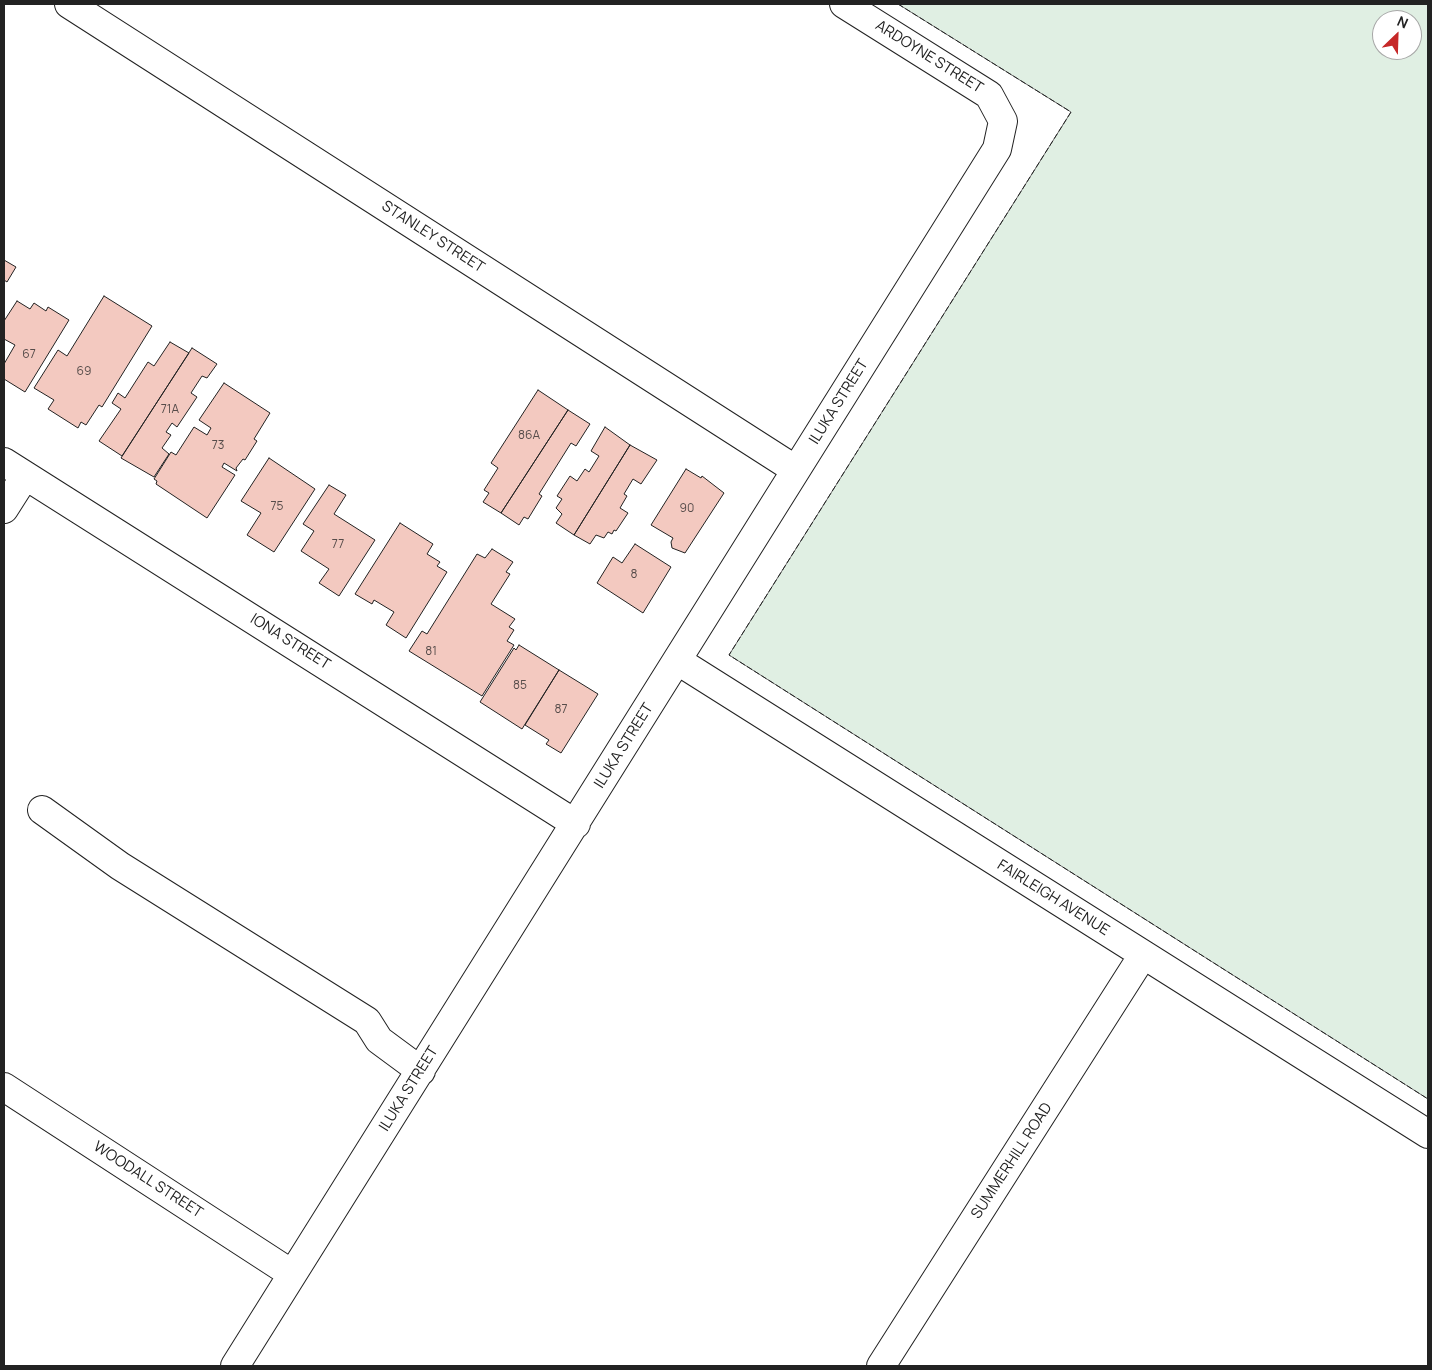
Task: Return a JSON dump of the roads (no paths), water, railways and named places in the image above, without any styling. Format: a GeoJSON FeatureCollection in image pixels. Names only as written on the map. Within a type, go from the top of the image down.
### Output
{"type":"FeatureCollection","features":[{"type":"Feature","properties":{"kind":"street","name":"STANLEY STREET"},"geometry":{"type":"LineString","coordinates":[[69,4],[796,470]]}},
{"type":"Feature","properties":{"kind":"street","name":"ARDOYNE STREET"},"geometry":{"type":"LineString","coordinates":[[844,4],[989,95],[1003,121]]}},
{"type":"Feature","properties":{"kind":"street","name":"ILUKA STREET"},"geometry":{"type":"LineString","coordinates":[[235,1366],[997,149],[1003,121]]}},
{"type":"Feature","properties":{"kind":"street"},"geometry":{"type":"LineString","coordinates":[[4,509],[14,469]]}},
{"type":"Feature","properties":{"kind":"street","name":"IONA STREET"},"geometry":{"type":"LineString","coordinates":[[14,469],[576,824]]}},
{"type":"Feature","properties":{"kind":"street","name":"FAIRLEIGH AVENUE"},"geometry":{"type":"LineString","coordinates":[[678,661],[1428,1134]]}},
{"type":"Feature","properties":{"kind":"street"},"geometry":{"type":"LineString","coordinates":[[42,810],[120,866],[260,956],[367,1021],[379,1040],[421,1071]]}},
{"type":"Feature","properties":{"kind":"street","name":"SUMMERHILL ROAD"},"geometry":{"type":"LineString","coordinates":[[881,1366],[1144,955]]}},
{"type":"Feature","properties":{"kind":"street","name":"WOODALL STREET"},"geometry":{"type":"LineString","coordinates":[[4,1087],[292,1274]]}}]}
